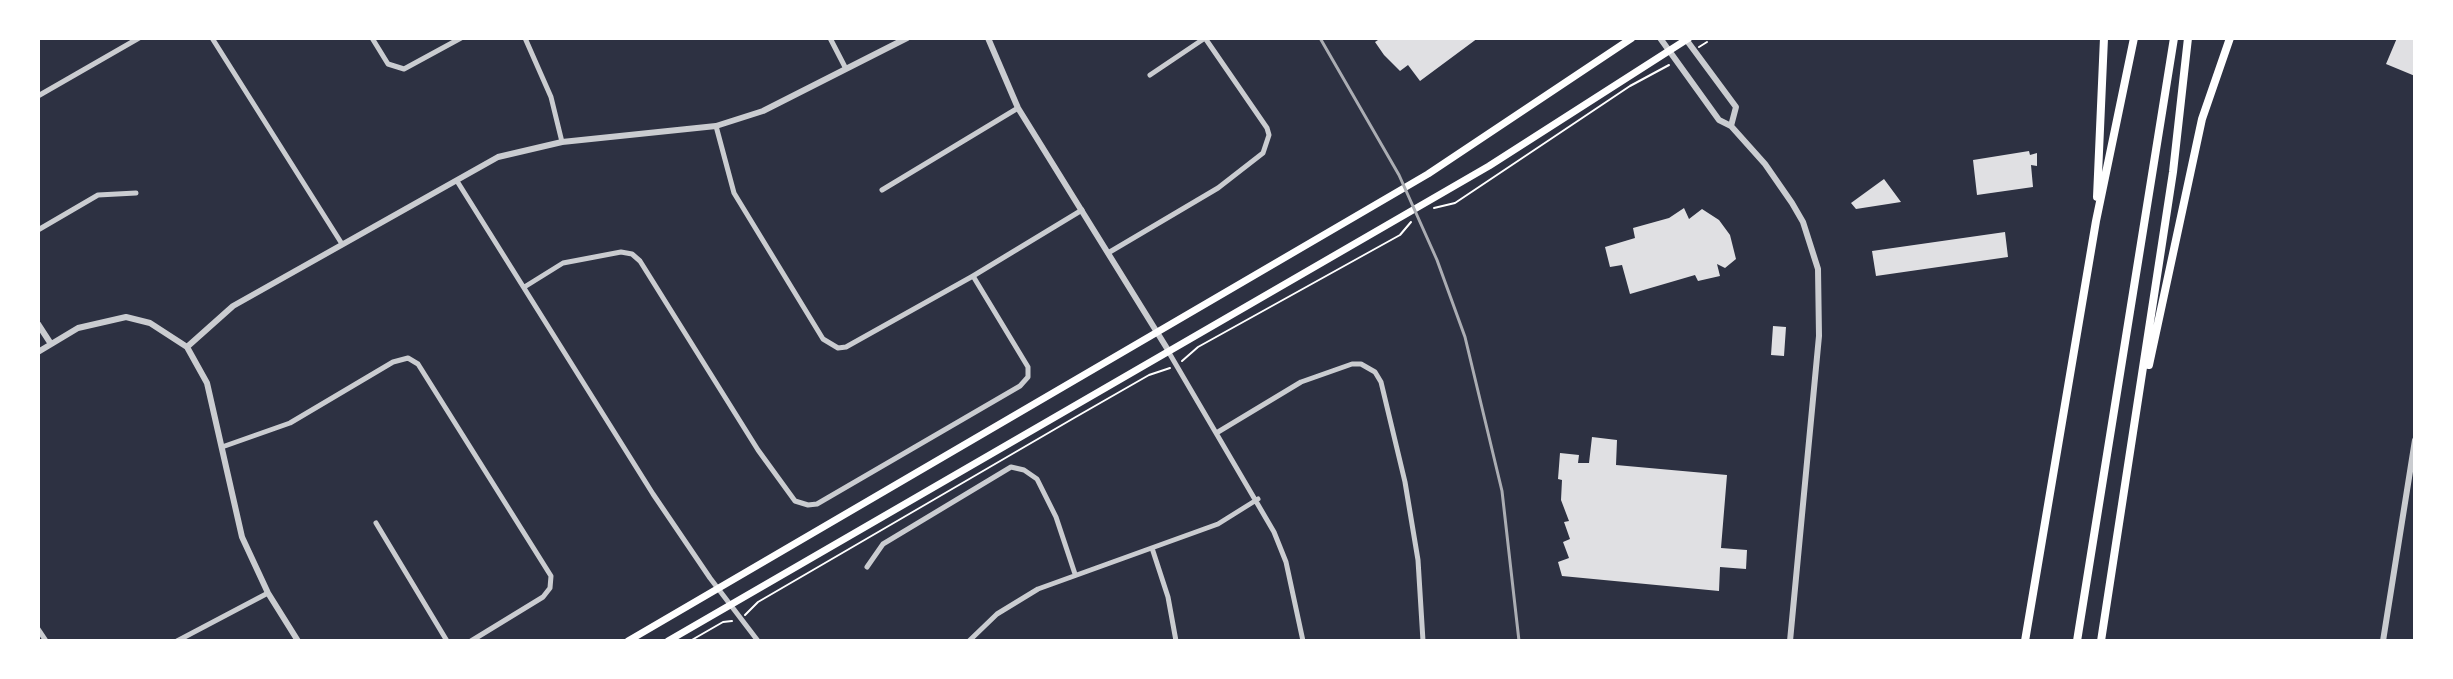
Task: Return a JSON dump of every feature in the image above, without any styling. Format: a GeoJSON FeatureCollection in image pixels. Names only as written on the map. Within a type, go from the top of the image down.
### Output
{"type":"FeatureCollection","features":[{"type":"Feature","properties":{"kind":"highway"},"geometry":{"type":"LineString","coordinates":[[2096,221],[2104,38]]}},
{"type":"Feature","properties":{"kind":"highway"},"geometry":{"type":"LineString","coordinates":[[2025,641],[2096,221],[2134,38]]}},
{"type":"Feature","properties":{"kind":"highway"},"geometry":{"type":"LineString","coordinates":[[2077,641],[2174,38]]}},
{"type":"Feature","properties":{"kind":"highway"},"geometry":{"type":"LineString","coordinates":[[2101,641],[2173,172],[2188,38]]}},
{"type":"Feature","properties":{"kind":"highway"},"geometry":{"type":"LineString","coordinates":[[2132,444],[2202,119],[2230,38]]}},
{"type":"Feature","properties":{"kind":"main road"},"geometry":{"type":"LineString","coordinates":[[628,641],[1156,330],[1428,174],[1632,38]]}},
{"type":"Feature","properties":{"kind":"main road"},"geometry":{"type":"LineString","coordinates":[[668,641],[1489,166],[1687,38]]}},
{"type":"Feature","properties":{"kind":"street"},"geometry":{"type":"LineString","coordinates":[[38,96],[139,38]]}},
{"type":"Feature","properties":{"kind":"street"},"geometry":{"type":"LineString","coordinates":[[212,38],[342,244]]}},
{"type":"Feature","properties":{"kind":"street"},"geometry":{"type":"LineString","coordinates":[[372,38],[388,64],[404,69],[461,38]]}},
{"type":"Feature","properties":{"kind":"street"},"geometry":{"type":"LineString","coordinates":[[525,38],[551,97],[562,142]]}},
{"type":"Feature","properties":{"kind":"street"},"geometry":{"type":"LineString","coordinates":[[830,38],[845,67]]}},
{"type":"Feature","properties":{"kind":"street"},"geometry":{"type":"LineString","coordinates":[[187,347],[233,306],[498,157],[562,142],[716,126],[763,111],[907,38]]}},
{"type":"Feature","properties":{"kind":"street"},"geometry":{"type":"LineString","coordinates":[[988,38],[1018,108],[1258,499],[1286,562],[1303,641]]}},
{"type":"Feature","properties":{"kind":"street"},"geometry":{"type":"LineString","coordinates":[[1108,253],[1218,188],[1263,153],[1269,135],[1205,38],[1150,75]]}},
{"type":"Feature","properties":{"kind":"street"},"geometry":{"type":"LineString","coordinates":[[1660,38],[1719,120],[1731,126],[1765,164],[1803,222],[1820,281],[1819,336],[1790,641]]}},
{"type":"Feature","properties":{"kind":"street"},"geometry":{"type":"LineString","coordinates":[[1687,38],[1736,107],[1731,126]]}},
{"type":"Feature","properties":{"kind":"street"},"geometry":{"type":"LineString","coordinates":[[882,190],[1018,108]]}},
{"type":"Feature","properties":{"kind":"street"},"geometry":{"type":"LineString","coordinates":[[716,126],[734,193],[829,344],[846,347],[1082,210]]}},
{"type":"Feature","properties":{"kind":"street"},"geometry":{"type":"LineString","coordinates":[[457,181],[526,286],[653,494],[758,641]]}},
{"type":"Feature","properties":{"kind":"street"},"geometry":{"type":"LineString","coordinates":[[38,230],[98,195],[136,193]]}},
{"type":"Feature","properties":{"kind":"street"},"geometry":{"type":"LineString","coordinates":[[526,286],[572,260],[632,254],[640,261],[758,450],[795,501],[808,505],[817,504],[1007,394],[1028,377],[1028,367],[973,276]]}},
{"type":"Feature","properties":{"kind":"street"},"geometry":{"type":"LineString","coordinates":[[38,352],[78,328],[126,317],[150,323],[187,347],[207,383],[242,537],[268,593],[298,641]]}},
{"type":"Feature","properties":{"kind":"street"},"geometry":{"type":"LineString","coordinates":[[38,324],[51,344]]}},
{"type":"Feature","properties":{"kind":"street"},"geometry":{"type":"LineString","coordinates":[[222,447],[272,432],[393,362],[408,358],[418,364],[551,576],[550,588],[543,597],[471,641]]}},
{"type":"Feature","properties":{"kind":"street"},"geometry":{"type":"LineString","coordinates":[[1218,432],[1301,382],[1352,364],[1361,364],[1375,372],[1381,382],[1405,482],[1418,560],[1423,641]]}},
{"type":"Feature","properties":{"kind":"street"},"geometry":{"type":"LineString","coordinates":[[2383,641],[2415,440]]}},
{"type":"Feature","properties":{"kind":"street"},"geometry":{"type":"LineString","coordinates":[[867,567],[883,544],[1011,467],[1024,470],[1037,479],[1056,517],[1075,574]]}},
{"type":"Feature","properties":{"kind":"street"},"geometry":{"type":"LineString","coordinates":[[969,641],[997,614],[1038,589],[1218,524],[1258,499]]}},
{"type":"Feature","properties":{"kind":"street"},"geometry":{"type":"LineString","coordinates":[[376,523],[447,641]]}},
{"type":"Feature","properties":{"kind":"street"},"geometry":{"type":"LineString","coordinates":[[1152,548],[1168,597],[1176,641]]}},
{"type":"Feature","properties":{"kind":"street"},"geometry":{"type":"LineString","coordinates":[[177,641],[268,593]]}},
{"type":"Feature","properties":{"kind":"street"},"geometry":{"type":"LineString","coordinates":[[39,632],[46,641]]}},
{"type":"Feature","properties":{"kind":"path"},"geometry":{"type":"LineString","coordinates":[[1694,50],[1707,42]]}},
{"type":"Feature","properties":{"kind":"path"},"geometry":{"type":"LineString","coordinates":[[1423,214],[1455,203],[1630,86],[1676,60]]}},
{"type":"Feature","properties":{"kind":"path"},"geometry":{"type":"LineString","coordinates":[[1189,357],[1198,347],[1400,235],[1413,219]]}},
{"type":"Feature","properties":{"kind":"path"},"geometry":{"type":"LineString","coordinates":[[749,612],[758,602],[1074,418],[1149,375],[1166,371]]}},
{"type":"Feature","properties":{"kind":"path"},"geometry":{"type":"LineString","coordinates":[[690,641],[723,622],[734,621]]}},
{"type":"Feature","properties":{"kind":"building"},"geometry":{"type":"Polygon","coordinates":[[[1381,38],[1478,38],[1420,81],[1408,65],[1400,71],[1384,55],[1375,42],[1381,38]]]}},
{"type":"Feature","properties":{"kind":"building"},"geometry":{"type":"Polygon","coordinates":[[[2397,38],[2415,38],[2415,76],[2386,64],[2397,38]]]}},
{"type":"Feature","properties":{"kind":"building"},"geometry":{"type":"Polygon","coordinates":[[[2029,151],[2030,155],[2037,153],[2037,166],[2031,165],[2033,187],[1977,195],[1973,160],[2029,151]]]}},
{"type":"Feature","properties":{"kind":"building"},"geometry":{"type":"Polygon","coordinates":[[[1884,179],[1901,202],[1856,209],[1851,203],[1884,179]]]}},
{"type":"Feature","properties":{"kind":"building"},"geometry":{"type":"Polygon","coordinates":[[[1684,208],[1689,219],[1702,209],[1719,220],[1730,235],[1736,259],[1725,268],[1717,264],[1720,276],[1698,281],[1695,275],[1630,294],[1622,265],[1610,267],[1605,247],[1635,238],[1633,228],[1669,218],[1684,208]]]}},
{"type":"Feature","properties":{"kind":"building"},"geometry":{"type":"Polygon","coordinates":[[[2005,232],[2008,257],[1876,276],[1872,251],[2005,232]]]}},
{"type":"Feature","properties":{"kind":"building"},"geometry":{"type":"Polygon","coordinates":[[[1773,326],[1786,327],[1784,356],[1771,355],[1773,326]]]}},
{"type":"Feature","properties":{"kind":"building"},"geometry":{"type":"Polygon","coordinates":[[[1592,437],[1617,440],[1616,465],[1727,475],[1721,548],[1747,550],[1746,569],[1720,567],[1719,591],[1562,576],[1558,562],[1569,558],[1563,542],[1570,539],[1564,522],[1569,521],[1561,500],[1562,480],[1558,479],[1560,453],[1579,455],[1578,463],[1589,463],[1592,437]]]}},
{"type":"Feature","properties":{"kind":"railway"},"geometry":{"type":"LineString","coordinates":[[1320,38],[1399,175],[1437,260],[1465,337],[1502,491],[1519,641]]}}]}
